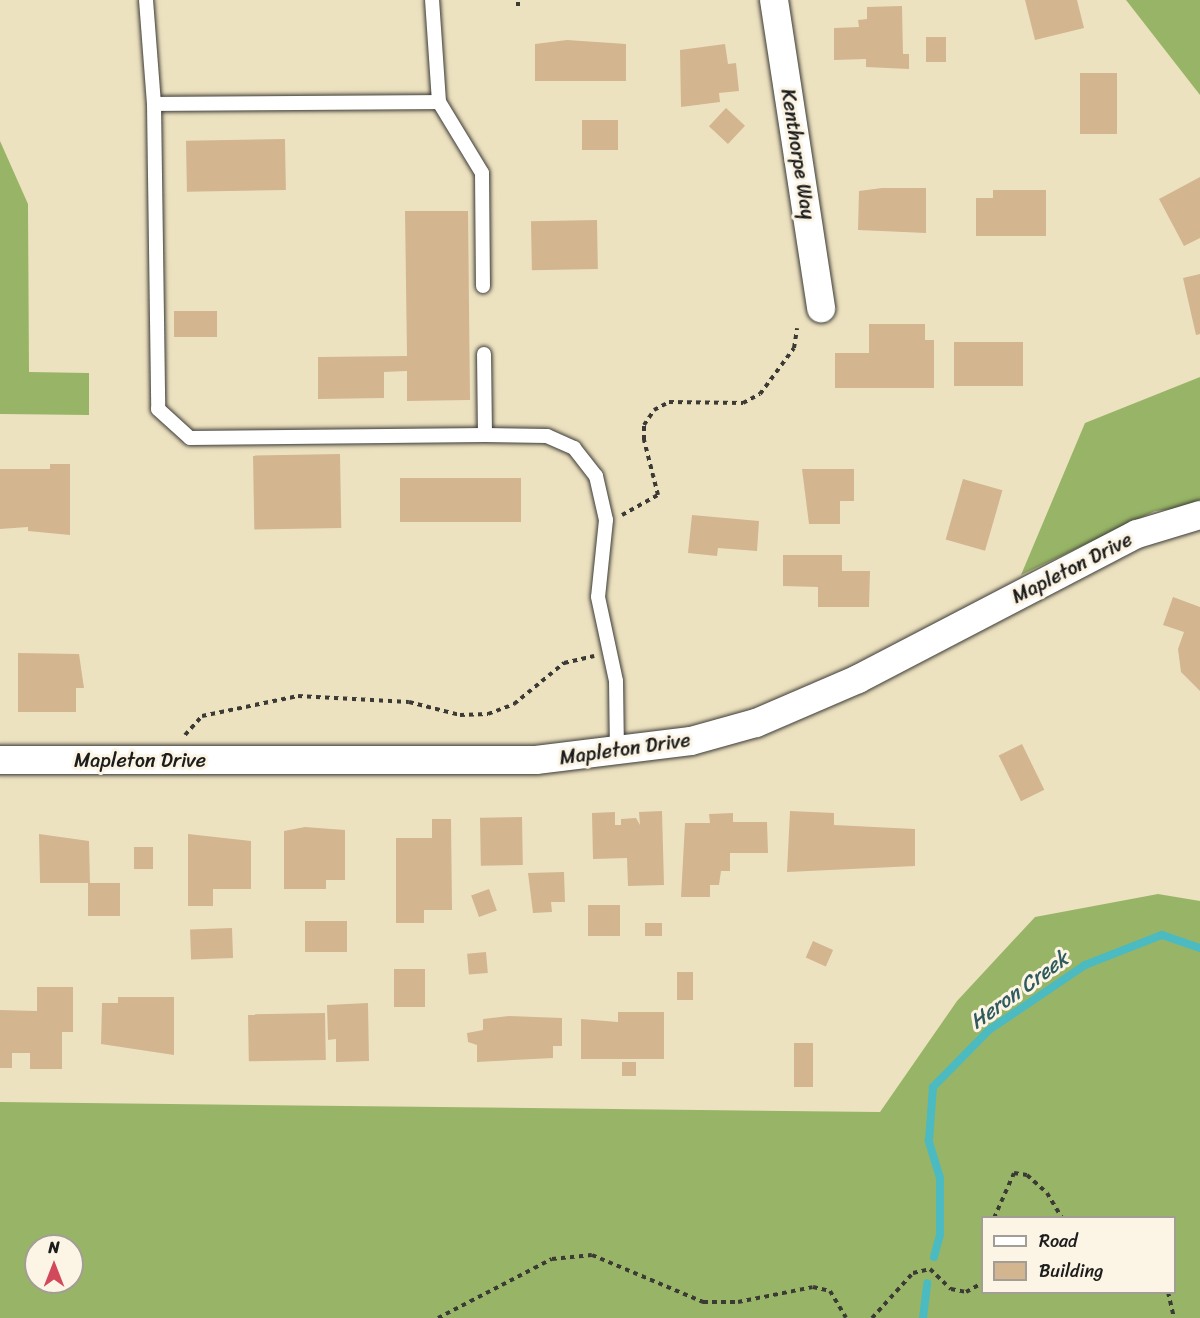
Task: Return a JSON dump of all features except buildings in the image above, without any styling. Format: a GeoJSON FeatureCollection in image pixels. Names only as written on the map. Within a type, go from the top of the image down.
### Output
{"type":"FeatureCollection","features":[{"type":"Feature","properties":{"kind":"street","name":"Kenthorpe Way"},"geometry":{"type":"LineString","coordinates":[[774,0],[821,308]]}},
{"type":"Feature","properties":{"kind":"street","name":"Mapleton Drive"},"geometry":{"type":"LineString","coordinates":[[0,760],[536,760],[617,753],[756,723],[858,679],[1137,534],[1200,515]]}},
{"type":"Feature","properties":{"kind":"lane"},"geometry":{"type":"LineString","coordinates":[[146,0],[154,104],[158,409],[190,438],[547,436],[574,448],[596,476],[606,522],[598,597],[617,691],[617,753]]}},
{"type":"Feature","properties":{"kind":"lane"},"geometry":{"type":"LineString","coordinates":[[432,0],[439,102],[482,173],[483,286]]}},
{"type":"Feature","properties":{"kind":"lane"},"geometry":{"type":"LineString","coordinates":[[154,104],[439,102]]}},
{"type":"Feature","properties":{"kind":"lane"},"geometry":{"type":"LineString","coordinates":[[484,354],[485,435]]}},
{"type":"Feature","properties":{"kind":"path"},"geometry":{"type":"LineString","coordinates":[[518,0],[518,6]]}},
{"type":"Feature","properties":{"kind":"path"},"geometry":{"type":"LineString","coordinates":[[606,522],[658,495],[644,440],[644,425],[654,410],[669,402],[743,403],[760,394],[794,348],[797,328]]}},
{"type":"Feature","properties":{"kind":"path"},"geometry":{"type":"LineString","coordinates":[[184,742],[187,730],[202,716],[298,696],[409,702],[460,715],[488,714],[514,704],[564,663],[611,655]]}},
{"type":"Feature","properties":{"kind":"path"},"geometry":{"type":"LineString","coordinates":[[995,1216],[1014,1173],[1027,1175],[1047,1193],[1061,1216]]}},
{"type":"Feature","properties":{"kind":"path"},"geometry":{"type":"LineString","coordinates":[[438,1318],[447,1316],[544,1262],[592,1255],[704,1302],[738,1302],[813,1287],[830,1291],[846,1318]]}},
{"type":"Feature","properties":{"kind":"path"},"geometry":{"type":"LineString","coordinates":[[872,1318],[913,1273],[930,1269],[951,1289],[966,1292],[981,1284]]}},
{"type":"Feature","properties":{"kind":"path"},"geometry":{"type":"LineString","coordinates":[[1168,1294],[1174,1318]]}},
{"type":"Feature","properties":{"kind":"green space"},"geometry":{"type":"Polygon","coordinates":[[[1126,0],[1200,0],[1200,95],[1126,0]]]}},
{"type":"Feature","properties":{"kind":"green space"},"geometry":{"type":"Polygon","coordinates":[[[0,141],[28,204],[29,372],[89,373],[89,415],[0,414],[0,141]]]}},
{"type":"Feature","properties":{"kind":"green space"},"geometry":{"type":"Polygon","coordinates":[[[1200,377],[1200,506],[1155,511],[1021,575],[1085,423],[1200,377]]]}},
{"type":"Feature","properties":{"kind":"green space"},"geometry":{"type":"Polygon","coordinates":[[[1158,894],[1200,901],[1200,1318],[0,1318],[0,1102],[880,1112],[957,1001],[1035,917],[1158,894]]]}},
{"type":"Feature","properties":{"kind":"waterway","name":"Heron Creek"},"geometry":{"type":"LineString","coordinates":[[934,1257],[940,1235],[940,1178],[929,1141],[933,1087],[989,1030],[1085,965],[1162,935],[1200,948]]}},
{"type":"Feature","properties":{"kind":"waterway","name":"Heron Creek"},"geometry":{"type":"LineString","coordinates":[[923,1318],[927,1283]]}}]}
